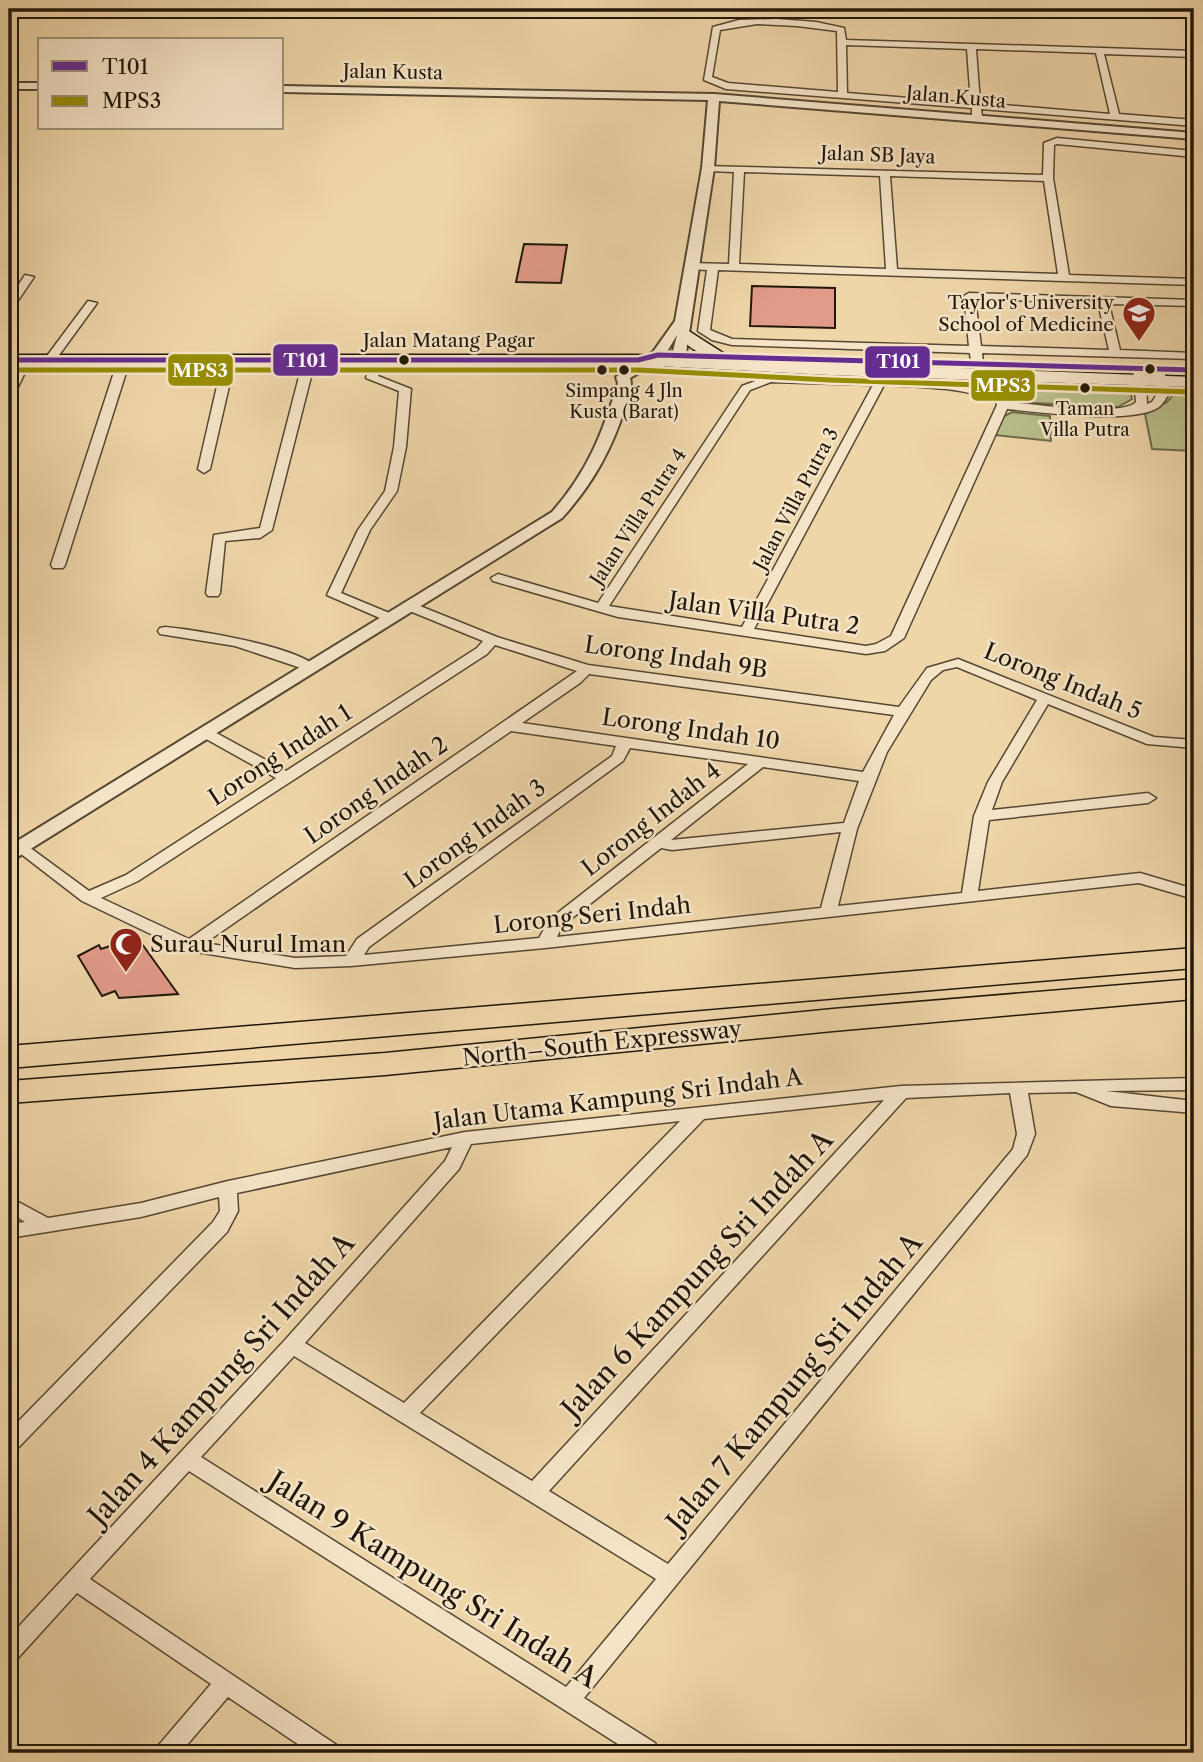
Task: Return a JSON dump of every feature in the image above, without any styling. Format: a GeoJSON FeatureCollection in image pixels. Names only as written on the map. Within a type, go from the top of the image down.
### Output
{"type":"FeatureCollection","features":[{"type":"Feature","properties":{"kind":"highway","name":"North–South Expressway"},"geometry":{"type":"LineString","coordinates":[[9,1057],[1194,958]]}},
{"type":"Feature","properties":{"kind":"highway","name":"North–South Expressway"},"geometry":{"type":"LineString","coordinates":[[19,1091],[385,1064],[833,1020],[1194,989]]}},
{"type":"Feature","properties":{"kind":"highway"},"geometry":{"type":"LineString","coordinates":[[9,1041],[21,1042],[51,1053]]}},
{"type":"Feature","properties":{"kind":"main road"},"geometry":{"type":"LineString","coordinates":[[683,327],[700,347],[718,360],[830,370],[1140,375],[1194,370]]}},
{"type":"Feature","properties":{"kind":"main road"},"geometry":{"type":"LineString","coordinates":[[655,360],[976,356],[1140,375]]}},
{"type":"Feature","properties":{"kind":"main road"},"geometry":{"type":"LineString","coordinates":[[812,358],[835,365],[830,370]]}},
{"type":"Feature","properties":{"kind":"main road","name":"Jalan Matang Pagar"},"geometry":{"type":"LineString","coordinates":[[17,360],[655,360]]}},
{"type":"Feature","properties":{"kind":"main road"},"geometry":{"type":"LineString","coordinates":[[601,360],[617,369],[624,380]]}},
{"type":"Feature","properties":{"kind":"main road"},"geometry":{"type":"LineString","coordinates":[[1159,375],[1194,382]]}},
{"type":"Feature","properties":{"kind":"street"},"geometry":{"type":"LineString","coordinates":[[14,850],[557,515],[583,487],[605,450],[624,380],[655,360],[683,327],[708,168],[714,90],[707,78],[716,29],[721,25],[750,23],[834,27],[841,30],[843,95]]}},
{"type":"Feature","properties":{"kind":"street"},"geometry":{"type":"LineString","coordinates":[[842,42],[1194,54]]}},
{"type":"Feature","properties":{"kind":"street"},"geometry":{"type":"LineString","coordinates":[[971,46],[977,112]]}},
{"type":"Feature","properties":{"kind":"street"},"geometry":{"type":"LineString","coordinates":[[1099,49],[1115,117]]}},
{"type":"Feature","properties":{"kind":"street"},"geometry":{"type":"LineString","coordinates":[[9,86],[38,86]]}},
{"type":"Feature","properties":{"kind":"street"},"geometry":{"type":"LineString","coordinates":[[714,90],[726,86],[843,95],[977,112],[1194,123]]}},
{"type":"Feature","properties":{"kind":"street","name":"Jalan Kusta"},"geometry":{"type":"LineString","coordinates":[[284,89],[714,90],[977,112],[1194,136]]}},
{"type":"Feature","properties":{"kind":"street"},"geometry":{"type":"LineString","coordinates":[[1064,278],[1048,177],[1048,144],[1054,141],[1194,154]]}},
{"type":"Feature","properties":{"kind":"street","name":"Jalan SB Jaya"},"geometry":{"type":"LineString","coordinates":[[708,168],[1048,177]]}},
{"type":"Feature","properties":{"kind":"street"},"geometry":{"type":"LineString","coordinates":[[734,267],[739,169]]}},
{"type":"Feature","properties":{"kind":"street"},"geometry":{"type":"LineString","coordinates":[[885,173],[891,273]]}},
{"type":"Feature","properties":{"kind":"street"},"geometry":{"type":"LineString","coordinates":[[691,266],[1194,282]]}},
{"type":"Feature","properties":{"kind":"street"},"geometry":{"type":"LineString","coordinates":[[713,267],[704,331],[716,338],[732,342],[976,356],[1194,356]]}},
{"type":"Feature","properties":{"kind":"street"},"geometry":{"type":"LineString","coordinates":[[9,306],[29,277]]}},
{"type":"Feature","properties":{"kind":"street"},"geometry":{"type":"LineString","coordinates":[[688,284],[710,285]]}},
{"type":"Feature","properties":{"kind":"street"},"geometry":{"type":"LineString","coordinates":[[976,356],[969,296],[1194,303]]}},
{"type":"Feature","properties":{"kind":"street"},"geometry":{"type":"LineString","coordinates":[[1103,300],[1115,354]]}},
{"type":"Feature","properties":{"kind":"street"},"geometry":{"type":"LineString","coordinates":[[50,360],[92,303]]}},
{"type":"Feature","properties":{"kind":"street"},"geometry":{"type":"LineString","coordinates":[[9,393],[17,360]]}},
{"type":"Feature","properties":{"kind":"street"},"geometry":{"type":"LineString","coordinates":[[58,565],[124,360]]}},
{"type":"Feature","properties":{"kind":"street"},"geometry":{"type":"LineString","coordinates":[[204,469],[229,360]]}},
{"type":"Feature","properties":{"kind":"street"},"geometry":{"type":"LineString","coordinates":[[213,593],[219,538],[260,534],[266,530],[309,360]]}},
{"type":"Feature","properties":{"kind":"street"},"geometry":{"type":"LineString","coordinates":[[376,361],[372,378],[405,389],[400,447],[391,491],[364,530],[334,595],[389,618]]}},
{"type":"Feature","properties":{"kind":"street"},"geometry":{"type":"LineString","coordinates":[[1135,411],[1142,402],[1140,375]]}},
{"type":"Feature","properties":{"kind":"street"},"geometry":{"type":"LineString","coordinates":[[1003,405],[1135,411],[1156,404],[1163,394],[1159,375]]}},
{"type":"Feature","properties":{"kind":"street","name":"Jalan Villa Putra 4"},"geometry":{"type":"LineString","coordinates":[[601,609],[746,388],[770,379],[961,387],[986,391],[1002,399],[1003,405]]}},
{"type":"Feature","properties":{"kind":"street","name":"Jalan Villa Putra 3"},"geometry":{"type":"LineString","coordinates":[[746,632],[880,383]]}},
{"type":"Feature","properties":{"kind":"street","name":"Jalan Villa Putra 2"},"geometry":{"type":"LineString","coordinates":[[498,578],[601,609],[866,650],[880,648],[897,638],[1003,405]]}},
{"type":"Feature","properties":{"kind":"street","name":"Lorong Indah 9B"},"geometry":{"type":"LineString","coordinates":[[410,606],[492,640],[586,669],[902,712]]}},
{"type":"Feature","properties":{"kind":"street"},"geometry":{"type":"LineString","coordinates":[[165,631],[196,633],[237,643],[310,667]]}},
{"type":"Feature","properties":{"kind":"street","name":"Lorong Indah 1"},"geometry":{"type":"LineString","coordinates":[[88,898],[132,878],[482,651],[492,640]]}},
{"type":"Feature","properties":{"kind":"street","name":"Lorong Indah 5"},"geometry":{"type":"LineString","coordinates":[[828,913],[849,827],[866,778],[902,712],[930,672],[942,666],[958,663],[1152,741],[1194,744]]}},
{"type":"Feature","properties":{"kind":"street","name":"Lorong Indah 2"},"geometry":{"type":"LineString","coordinates":[[190,946],[510,726],[575,680],[586,669]]}},
{"type":"Feature","properties":{"kind":"street"},"geometry":{"type":"LineString","coordinates":[[969,897],[982,816],[995,782],[1044,699]]}},
{"type":"Feature","properties":{"kind":"street","name":"Lorong Indah 10"},"geometry":{"type":"LineString","coordinates":[[510,726],[866,778]]}},
{"type":"Feature","properties":{"kind":"street"},"geometry":{"type":"LineString","coordinates":[[204,732],[287,778]]}},
{"type":"Feature","properties":{"kind":"street","name":"Lorong Indah 3"},"geometry":{"type":"LineString","coordinates":[[351,961],[363,943],[618,758],[625,743]]}},
{"type":"Feature","properties":{"kind":"street","name":"Lorong Indah 4"},"geometry":{"type":"LineString","coordinates":[[545,943],[556,923],[759,763]]}},
{"type":"Feature","properties":{"kind":"street"},"geometry":{"type":"LineString","coordinates":[[982,816],[1148,798]]}},
{"type":"Feature","properties":{"kind":"street"},"geometry":{"type":"LineString","coordinates":[[657,844],[672,845],[849,827]]}},
{"type":"Feature","properties":{"kind":"street","name":"Lorong Seri Indah"},"geometry":{"type":"LineString","coordinates":[[14,850],[88,898],[190,946],[295,963],[351,961],[545,943],[1140,878],[1194,894]]}},
{"type":"Feature","properties":{"kind":"street","name":"Jalan Utama Kampung Sri Indah A"},"geometry":{"type":"LineString","coordinates":[[9,1231],[141,1210],[228,1188],[465,1138],[901,1092],[1194,1084]]}},
{"type":"Feature","properties":{"kind":"street"},"geometry":{"type":"LineString","coordinates":[[1073,1086],[1111,1100],[1194,1107]]}},
{"type":"Feature","properties":{"kind":"street","name":"Jalan 7 Kampung Sri Indah A"},"geometry":{"type":"LineString","coordinates":[[569,1700],[1021,1151],[1026,1134],[1018,1087]]}},
{"type":"Feature","properties":{"kind":"street","name":"Jalan 6 Kampung Sri Indah A"},"geometry":{"type":"LineString","coordinates":[[533,1494],[901,1092]]}},
{"type":"Feature","properties":{"kind":"street"},"geometry":{"type":"LineString","coordinates":[[405,1415],[700,1112]]}},
{"type":"Feature","properties":{"kind":"street","name":"Jalan 4 Kampung Sri Indah A"},"geometry":{"type":"LineString","coordinates":[[9,1652],[292,1345],[453,1164],[465,1138]]}},
{"type":"Feature","properties":{"kind":"street"},"geometry":{"type":"LineString","coordinates":[[9,1444],[220,1227],[229,1212],[228,1188]]}},
{"type":"Feature","properties":{"kind":"street"},"geometry":{"type":"LineString","coordinates":[[9,1204],[47,1226]]}},
{"type":"Feature","properties":{"kind":"street"},"geometry":{"type":"LineString","coordinates":[[292,1345],[670,1576]]}},
{"type":"Feature","properties":{"kind":"street","name":"Jalan 9 Kampung Sri Indah A"},"geometry":{"type":"LineString","coordinates":[[187,1459],[647,1750]]}},
{"type":"Feature","properties":{"kind":"street"},"geometry":{"type":"LineString","coordinates":[[75,1580],[330,1753]]}},
{"type":"Feature","properties":{"kind":"street"},"geometry":{"type":"LineString","coordinates":[[166,1753],[226,1683]]}},
{"type":"Feature","properties":{"kind":"green space"},"geometry":{"type":"Polygon","coordinates":[[[989,380],[1122,386],[1130,390],[1132,399],[1118,407],[1033,403],[1010,396],[989,380]]]}},
{"type":"Feature","properties":{"kind":"green space"},"geometry":{"type":"Polygon","coordinates":[[[1179,388],[1194,389],[1194,415],[1189,418],[1194,420],[1194,451],[1152,449],[1145,414],[1167,402],[1179,388]]]}},
{"type":"Feature","properties":{"kind":"green space"},"geometry":{"type":"Polygon","coordinates":[[[1012,412],[1050,416],[1051,441],[994,435],[1001,418],[1012,412]]]}},
{"type":"Feature","properties":{"kind":"building"},"geometry":{"type":"Polygon","coordinates":[[[524,244],[567,245],[561,283],[516,282],[524,244]]]}},
{"type":"Feature","properties":{"kind":"building"},"geometry":{"type":"Polygon","coordinates":[[[752,286],[835,288],[835,328],[750,326],[752,286]]]}},
{"type":"Feature","properties":{"kind":"building","name":"Surau Nurul Iman"},"geometry":{"type":"Polygon","coordinates":[[[137,937],[178,994],[119,998],[115,991],[102,996],[78,956],[99,945],[101,949],[137,937]]]}},
{"type":"Feature","properties":{"kind":"transit line","name":"T101"},"geometry":{"type":"LineString","coordinates":[[9,360],[638,360],[658,355],[1194,370]]}},
{"type":"Feature","properties":{"kind":"transit line","name":"MPS3"},"geometry":{"type":"LineString","coordinates":[[9,370],[638,370],[830,380],[1194,392]]}},
{"type":"Feature","properties":{"kind":"place","name":"Taylor's University School of Medicine"},"geometry":{"type":"Point","coordinates":[1139,343]}},
{"type":"Feature","properties":{"kind":"place","name":"Simpang 4 Jln Kusta (Barat)"},"geometry":{"type":"Point","coordinates":[624,370]}},
{"type":"Feature","properties":{"kind":"place","name":"Taman Villa Putra"},"geometry":{"type":"Point","coordinates":[1085,388]}},
{"type":"Feature","properties":{"kind":"place","name":"Surau Nurul Iman"},"geometry":{"type":"Point","coordinates":[126,974]}}]}
